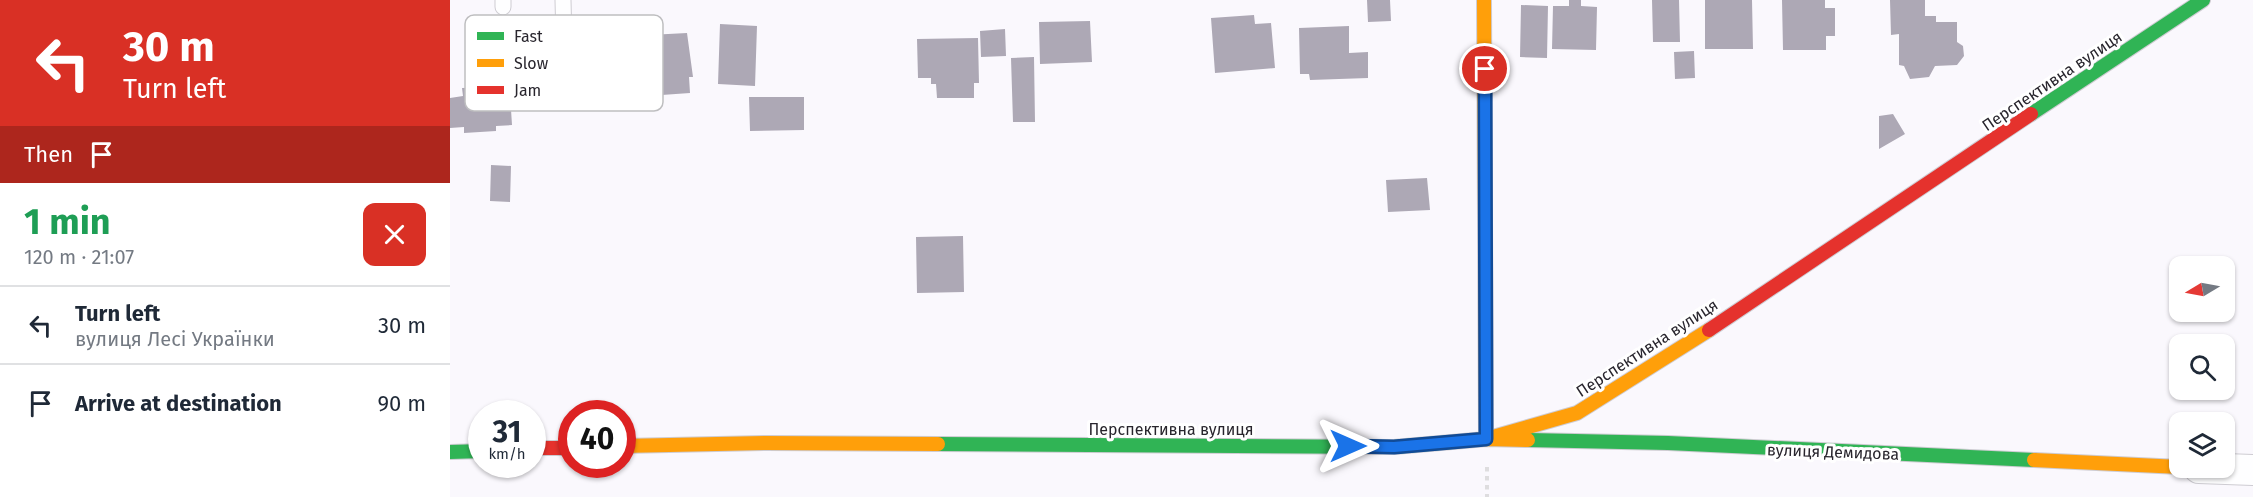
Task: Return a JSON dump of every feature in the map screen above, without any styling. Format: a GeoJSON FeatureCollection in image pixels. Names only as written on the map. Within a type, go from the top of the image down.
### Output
{"type":"FeatureCollection","features":[{"type":"Feature","properties":{"kind":"street"},"geometry":{"type":"LineString","coordinates":[[1484,0],[1486,439]]}},
{"type":"Feature","properties":{"kind":"street","name":"Перспективна вулиця"},"geometry":{"type":"LineString","coordinates":[[636,446],[778,443],[1394,447],[1486,439],[1577,412],[1651,368],[2203,0]]}},
{"type":"Feature","properties":{"kind":"street","name":"вулиця Демидова"},"geometry":{"type":"LineString","coordinates":[[1486,439],[1668,443],[2169,466]]}},
{"type":"Feature","properties":{"kind":"street"},"geometry":{"type":"LineString","coordinates":[[450,452],[468,451]]}},
{"type":"Feature","properties":{"kind":"street"},"geometry":{"type":"LineString","coordinates":[[2235,469],[2253,470]]}},
{"type":"Feature","properties":{"kind":"lane"},"geometry":{"type":"LineString","coordinates":[[563,0],[563,15]]}},
{"type":"Feature","properties":{"kind":"building"},"geometry":{"type":"Polygon","coordinates":[[[1367,0],[1390,0],[1391,21],[1368,22],[1367,0]]]}},
{"type":"Feature","properties":{"kind":"building"},"geometry":{"type":"Polygon","coordinates":[[[1569,0],[1581,0],[1581,6],[1597,7],[1596,50],[1552,49],[1553,6],[1569,6],[1569,0]]]}},
{"type":"Feature","properties":{"kind":"building"},"geometry":{"type":"Polygon","coordinates":[[[1652,0],[1679,0],[1680,42],[1653,42],[1652,0]]]}},
{"type":"Feature","properties":{"kind":"building"},"geometry":{"type":"Polygon","coordinates":[[[1705,0],[1752,0],[1753,49],[1705,49],[1705,0]]]}},
{"type":"Feature","properties":{"kind":"building"},"geometry":{"type":"Polygon","coordinates":[[[1782,0],[1825,0],[1825,8],[1835,8],[1835,36],[1826,36],[1826,50],[1783,50],[1782,0]]]}},
{"type":"Feature","properties":{"kind":"building"},"geometry":{"type":"Polygon","coordinates":[[[1890,0],[1925,0],[1925,16],[1936,16],[1936,22],[1957,22],[1957,42],[1963,46],[1964,56],[1957,65],[1935,66],[1929,77],[1910,79],[1904,66],[1899,65],[1899,34],[1891,35],[1890,0]]]}},
{"type":"Feature","properties":{"kind":"building"},"geometry":{"type":"Polygon","coordinates":[[[1521,5],[1548,6],[1547,58],[1520,57],[1521,5]]]}},
{"type":"Feature","properties":{"kind":"building"},"geometry":{"type":"Polygon","coordinates":[[[1254,15],[1255,24],[1271,23],[1275,68],[1215,73],[1211,18],[1254,15]]]}},
{"type":"Feature","properties":{"kind":"building"},"geometry":{"type":"Polygon","coordinates":[[[1090,21],[1092,62],[1040,64],[1039,22],[1090,21]]]}},
{"type":"Feature","properties":{"kind":"building"},"geometry":{"type":"Polygon","coordinates":[[[720,24],[757,26],[755,86],[718,84],[720,24]]]}},
{"type":"Feature","properties":{"kind":"building"},"geometry":{"type":"Polygon","coordinates":[[[1349,26],[1349,53],[1368,52],[1368,78],[1310,80],[1309,74],[1300,74],[1299,28],[1349,26]]]}},
{"type":"Feature","properties":{"kind":"building"},"geometry":{"type":"Polygon","coordinates":[[[1005,29],[1006,56],[981,57],[980,31],[1005,29]]]}},
{"type":"Feature","properties":{"kind":"building"},"geometry":{"type":"Polygon","coordinates":[[[687,33],[693,77],[689,77],[690,93],[663,95],[663,34],[687,33]]]}},
{"type":"Feature","properties":{"kind":"building"},"geometry":{"type":"Polygon","coordinates":[[[978,38],[979,83],[974,83],[974,98],[937,98],[936,84],[931,84],[931,78],[918,78],[917,39],[978,38]]]}},
{"type":"Feature","properties":{"kind":"building"},"geometry":{"type":"Polygon","coordinates":[[[1694,51],[1695,78],[1675,79],[1674,52],[1694,51]]]}},
{"type":"Feature","properties":{"kind":"building"},"geometry":{"type":"Polygon","coordinates":[[[1034,57],[1035,122],[1013,122],[1011,58],[1034,57]]]}},
{"type":"Feature","properties":{"kind":"building"},"geometry":{"type":"Polygon","coordinates":[[[462,88],[465,88],[465,111],[511,111],[512,125],[496,126],[496,131],[464,133],[464,127],[450,128],[450,98],[463,96],[462,88]]]}},
{"type":"Feature","properties":{"kind":"building"},"geometry":{"type":"Polygon","coordinates":[[[749,97],[804,97],[804,130],[750,131],[749,97]]]}},
{"type":"Feature","properties":{"kind":"building"},"geometry":{"type":"Polygon","coordinates":[[[1893,114],[1905,134],[1879,149],[1879,116],[1893,114]]]}},
{"type":"Feature","properties":{"kind":"building"},"geometry":{"type":"Polygon","coordinates":[[[491,165],[511,166],[510,202],[490,201],[491,165]]]}},
{"type":"Feature","properties":{"kind":"building"},"geometry":{"type":"Polygon","coordinates":[[[1427,178],[1430,210],[1388,212],[1386,180],[1427,178]]]}},
{"type":"Feature","properties":{"kind":"building"},"geometry":{"type":"Polygon","coordinates":[[[963,236],[964,292],[917,293],[916,237],[963,236]]]}},
{"type":"Feature","properties":{"kind":"traffic: fast"},"geometry":{"type":"LineString","coordinates":[[2031,114],[2203,0]]}},
{"type":"Feature","properties":{"kind":"traffic: fast"},"geometry":{"type":"LineString","coordinates":[[1528,440],[1668,443],[2034,460]]}},
{"type":"Feature","properties":{"kind":"traffic: fast"},"geometry":{"type":"LineString","coordinates":[[938,444],[1394,447],[1452,442]]}},
{"type":"Feature","properties":{"kind":"traffic: fast"},"geometry":{"type":"LineString","coordinates":[[450,452],[468,451]]}},
{"type":"Feature","properties":{"kind":"traffic: slow"},"geometry":{"type":"LineString","coordinates":[[1484,0],[1486,439],[1528,440]]}},
{"type":"Feature","properties":{"kind":"traffic: slow"},"geometry":{"type":"LineString","coordinates":[[1452,442],[1486,439],[1577,413],[1709,330]]}},
{"type":"Feature","properties":{"kind":"traffic: slow"},"geometry":{"type":"LineString","coordinates":[[636,446],[766,443],[938,444]]}},
{"type":"Feature","properties":{"kind":"traffic: slow"},"geometry":{"type":"LineString","coordinates":[[2034,460],[2169,466]]}},
{"type":"Feature","properties":{"kind":"traffic: jam"},"geometry":{"type":"LineString","coordinates":[[1709,330],[2031,114]]}},
{"type":"Feature","properties":{"kind":"traffic: jam"},"geometry":{"type":"LineString","coordinates":[[546,448],[558,448]]}},
{"type":"Feature","properties":{"kind":"route"},"geometry":{"type":"LineString","coordinates":[[1348,446],[1394,447],[1486,439],[1485,69]]}}]}
